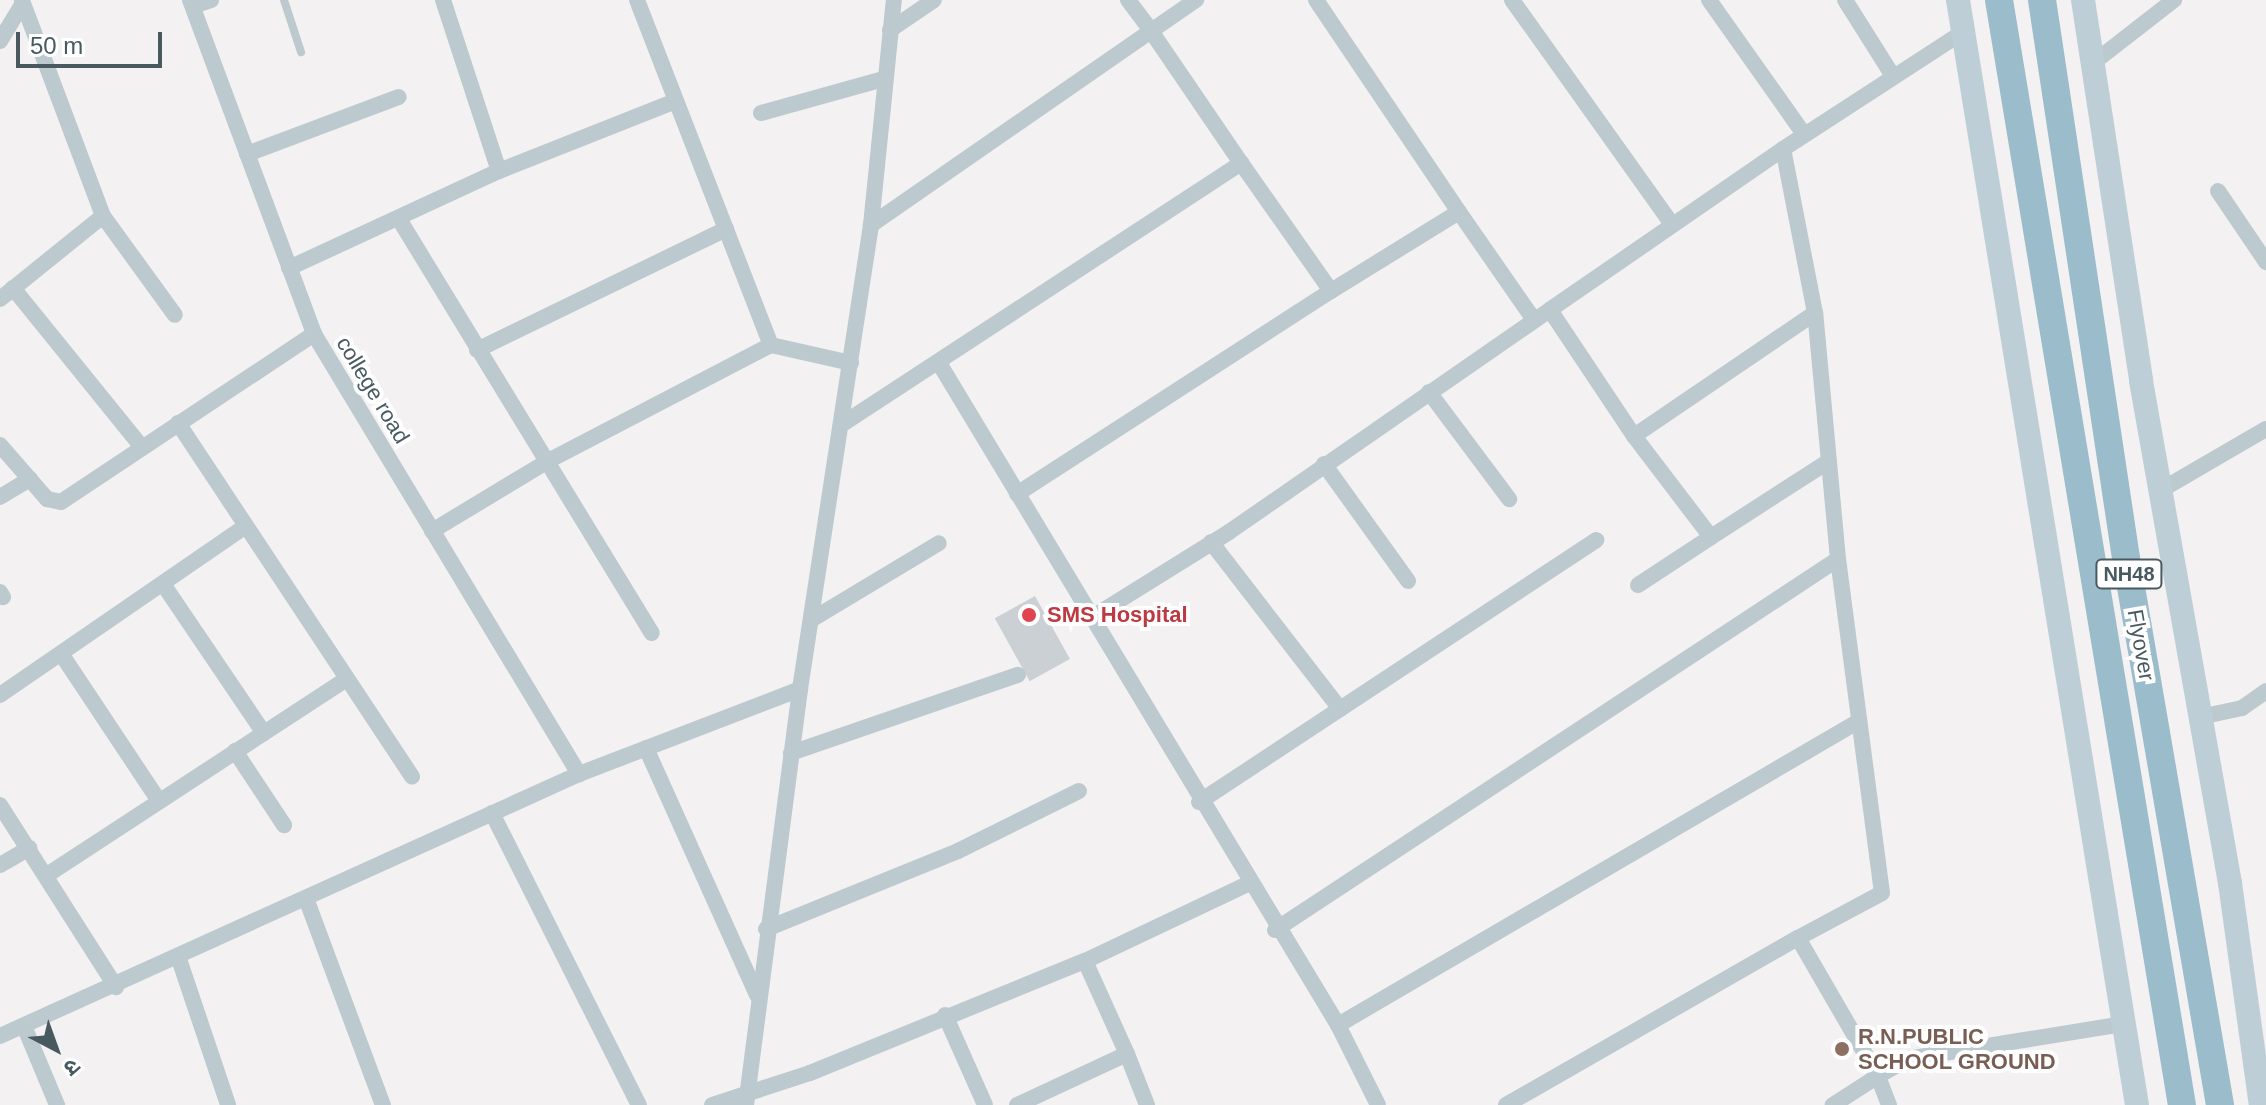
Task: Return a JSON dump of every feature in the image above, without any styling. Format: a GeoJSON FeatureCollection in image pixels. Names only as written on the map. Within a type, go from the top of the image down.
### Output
{"type":"FeatureCollection","features":[{"type":"Feature","properties":{"kind":"highway","name":"Flyover"},"geometry":{"type":"LineString","coordinates":[[1999,0],[2182,1105]]}},
{"type":"Feature","properties":{"kind":"highway","name":"Flyover"},"geometry":{"type":"LineString","coordinates":[[2042,0],[2126,558],[2220,1105]]}},
{"type":"Feature","properties":{"kind":"main road"},"geometry":{"type":"LineString","coordinates":[[1958,0],[2137,1105]]}},
{"type":"Feature","properties":{"kind":"main road"},"geometry":{"type":"LineString","coordinates":[[2083,0],[2261,1105]]}},
{"type":"Feature","properties":{"kind":"street"},"geometry":{"type":"LineString","coordinates":[[191,3],[211,0]]}},
{"type":"Feature","properties":{"kind":"street"},"geometry":{"type":"LineString","coordinates":[[443,0],[499,171]]}},
{"type":"Feature","properties":{"kind":"street"},"geometry":{"type":"LineString","coordinates":[[637,0],[771,345]]}},
{"type":"Feature","properties":{"kind":"street"},"geometry":{"type":"LineString","coordinates":[[747,1098],[757,995],[800,689],[844,423],[871,225],[894,0]]}},
{"type":"Feature","properties":{"kind":"street"},"geometry":{"type":"LineString","coordinates":[[890,30],[934,0]]}},
{"type":"Feature","properties":{"kind":"street"},"geometry":{"type":"LineString","coordinates":[[1128,0],[1331,291]]}},
{"type":"Feature","properties":{"kind":"street"},"geometry":{"type":"LineString","coordinates":[[871,225],[1196,0]]}},
{"type":"Feature","properties":{"kind":"street"},"geometry":{"type":"LineString","coordinates":[[1316,0],[1534,320]]}},
{"type":"Feature","properties":{"kind":"street"},"geometry":{"type":"LineString","coordinates":[[1512,0],[1672,224]]}},
{"type":"Feature","properties":{"kind":"street"},"geometry":{"type":"LineString","coordinates":[[1709,0],[1804,134]]}},
{"type":"Feature","properties":{"kind":"street"},"geometry":{"type":"LineString","coordinates":[[1845,0],[1891,73]]}},
{"type":"Feature","properties":{"kind":"street"},"geometry":{"type":"LineString","coordinates":[[2093,63],[2174,0]]}},
{"type":"Feature","properties":{"kind":"street"},"geometry":{"type":"LineString","coordinates":[[0,41],[23,2]]}},
{"type":"Feature","properties":{"kind":"street"},"geometry":{"type":"LineString","coordinates":[[23,2],[103,216],[175,315]]}},
{"type":"Feature","properties":{"kind":"street","name":"college road"},"geometry":{"type":"LineString","coordinates":[[191,3],[314,334],[579,774]]}},
{"type":"Feature","properties":{"kind":"street"},"geometry":{"type":"LineString","coordinates":[[1091,618],[1211,542],[1891,73],[1963,32]]}},
{"type":"Feature","properties":{"kind":"street"},"geometry":{"type":"LineString","coordinates":[[761,113],[884,79]]}},
{"type":"Feature","properties":{"kind":"street"},"geometry":{"type":"LineString","coordinates":[[247,154],[399,97]]}},
{"type":"Feature","properties":{"kind":"street"},"geometry":{"type":"LineString","coordinates":[[289,268],[499,171],[676,101]]}},
{"type":"Feature","properties":{"kind":"street"},"geometry":{"type":"LineString","coordinates":[[1506,1105],[1882,893],[1838,559],[1815,313],[1783,149]]}},
{"type":"Feature","properties":{"kind":"street"},"geometry":{"type":"LineString","coordinates":[[844,423],[1241,163]]}},
{"type":"Feature","properties":{"kind":"street"},"geometry":{"type":"LineString","coordinates":[[2218,191],[2266,262]]}},
{"type":"Feature","properties":{"kind":"street"},"geometry":{"type":"LineString","coordinates":[[1017,494],[1459,212]]}},
{"type":"Feature","properties":{"kind":"street"},"geometry":{"type":"LineString","coordinates":[[0,299],[103,216]]}},
{"type":"Feature","properties":{"kind":"street"},"geometry":{"type":"LineString","coordinates":[[399,219],[652,633]]}},
{"type":"Feature","properties":{"kind":"street"},"geometry":{"type":"LineString","coordinates":[[477,350],[726,229]]}},
{"type":"Feature","properties":{"kind":"street"},"geometry":{"type":"LineString","coordinates":[[13,288],[141,446]]}},
{"type":"Feature","properties":{"kind":"street"},"geometry":{"type":"LineString","coordinates":[[1550,310],[1634,436],[1711,537]]}},
{"type":"Feature","properties":{"kind":"street"},"geometry":{"type":"LineString","coordinates":[[1634,436],[1815,313]]}},
{"type":"Feature","properties":{"kind":"street"},"geometry":{"type":"LineString","coordinates":[[0,445],[53,504],[61,502],[314,334]]}},
{"type":"Feature","properties":{"kind":"street"},"geometry":{"type":"LineString","coordinates":[[432,531],[548,461],[771,345],[851,363]]}},
{"type":"Feature","properties":{"kind":"street"},"geometry":{"type":"LineString","coordinates":[[939,363],[1275,930],[1338,1025],[1378,1105]]}},
{"type":"Feature","properties":{"kind":"street"},"geometry":{"type":"LineString","coordinates":[[1429,392],[1509,499]]}},
{"type":"Feature","properties":{"kind":"street"},"geometry":{"type":"LineString","coordinates":[[178,423],[412,777]]}},
{"type":"Feature","properties":{"kind":"street"},"geometry":{"type":"LineString","coordinates":[[2161,490],[2266,429]]}},
{"type":"Feature","properties":{"kind":"street"},"geometry":{"type":"LineString","coordinates":[[1638,585],[1829,461]]}},
{"type":"Feature","properties":{"kind":"street"},"geometry":{"type":"LineString","coordinates":[[1324,464],[1408,581]]}},
{"type":"Feature","properties":{"kind":"street"},"geometry":{"type":"LineString","coordinates":[[0,497],[30,479]]}},
{"type":"Feature","properties":{"kind":"street"},"geometry":{"type":"LineString","coordinates":[[0,695],[246,526]]}},
{"type":"Feature","properties":{"kind":"street"},"geometry":{"type":"LineString","coordinates":[[1199,802],[1596,540]]}},
{"type":"Feature","properties":{"kind":"street"},"geometry":{"type":"LineString","coordinates":[[1211,542],[1340,709]]}},
{"type":"Feature","properties":{"kind":"street"},"geometry":{"type":"LineString","coordinates":[[811,620],[939,543]]}},
{"type":"Feature","properties":{"kind":"street"},"geometry":{"type":"LineString","coordinates":[[1275,930],[1838,559]]}},
{"type":"Feature","properties":{"kind":"street"},"geometry":{"type":"LineString","coordinates":[[163,584],[264,733]]}},
{"type":"Feature","properties":{"kind":"street"},"geometry":{"type":"LineString","coordinates":[[62,655],[159,801]]}},
{"type":"Feature","properties":{"kind":"street"},"geometry":{"type":"LineString","coordinates":[[791,753],[1018,675]]}},
{"type":"Feature","properties":{"kind":"street"},"geometry":{"type":"LineString","coordinates":[[47,875],[347,679]]}},
{"type":"Feature","properties":{"kind":"street"},"geometry":{"type":"LineString","coordinates":[[0,1036],[179,959],[579,774],[800,689]]}},
{"type":"Feature","properties":{"kind":"street"},"geometry":{"type":"LineString","coordinates":[[2200,717],[2242,708],[2266,691]]}},
{"type":"Feature","properties":{"kind":"street"},"geometry":{"type":"LineString","coordinates":[[1338,1025],[1859,721]]}},
{"type":"Feature","properties":{"kind":"street"},"geometry":{"type":"LineString","coordinates":[[646,748],[757,995]]}},
{"type":"Feature","properties":{"kind":"street"},"geometry":{"type":"LineString","coordinates":[[235,751],[284,825]]}},
{"type":"Feature","properties":{"kind":"street"},"geometry":{"type":"LineString","coordinates":[[766,929],[958,851],[1079,791]]}},
{"type":"Feature","properties":{"kind":"street"},"geometry":{"type":"LineString","coordinates":[[0,805],[116,987]]}},
{"type":"Feature","properties":{"kind":"street"},"geometry":{"type":"LineString","coordinates":[[492,813],[639,1105]]}},
{"type":"Feature","properties":{"kind":"street"},"geometry":{"type":"LineString","coordinates":[[0,865],[29,848]]}},
{"type":"Feature","properties":{"kind":"street"},"geometry":{"type":"LineString","coordinates":[[712,1105],[747,1098],[945,1015],[1085,961],[1248,884]]}},
{"type":"Feature","properties":{"kind":"street"},"geometry":{"type":"LineString","coordinates":[[307,901],[383,1105]]}},
{"type":"Feature","properties":{"kind":"street"},"geometry":{"type":"LineString","coordinates":[[1798,938],[1878,1076],[1889,1105]]}},
{"type":"Feature","properties":{"kind":"street"},"geometry":{"type":"LineString","coordinates":[[179,959],[228,1105]]}},
{"type":"Feature","properties":{"kind":"street"},"geometry":{"type":"LineString","coordinates":[[1085,961],[1147,1105]]}},
{"type":"Feature","properties":{"kind":"street"},"geometry":{"type":"LineString","coordinates":[[945,1015],[985,1105]]}},
{"type":"Feature","properties":{"kind":"street"},"geometry":{"type":"LineString","coordinates":[[1833,1105],[1907,1059],[2124,1024]]}},
{"type":"Feature","properties":{"kind":"street"},"geometry":{"type":"LineString","coordinates":[[24,1026],[57,1105]]}},
{"type":"Feature","properties":{"kind":"street"},"geometry":{"type":"LineString","coordinates":[[1017,1105],[1127,1054]]}},
{"type":"Feature","properties":{"kind":"lane"},"geometry":{"type":"LineString","coordinates":[[284,0],[301,52]]}},
{"type":"Feature","properties":{"kind":"building"},"geometry":{"type":"Polygon","coordinates":[[[1035,596],[1070,659],[1030,681],[995,618],[1035,596]]]}},
{"type":"Feature","properties":{"kind":"place","name":"SMS Hospital"},"geometry":{"type":"Point","coordinates":[1029,615]}},
{"type":"Feature","properties":{"kind":"place","name":"R.N.PUBLIC SCHOOL GROUND"},"geometry":{"type":"Point","coordinates":[1842,1049]}}]}
